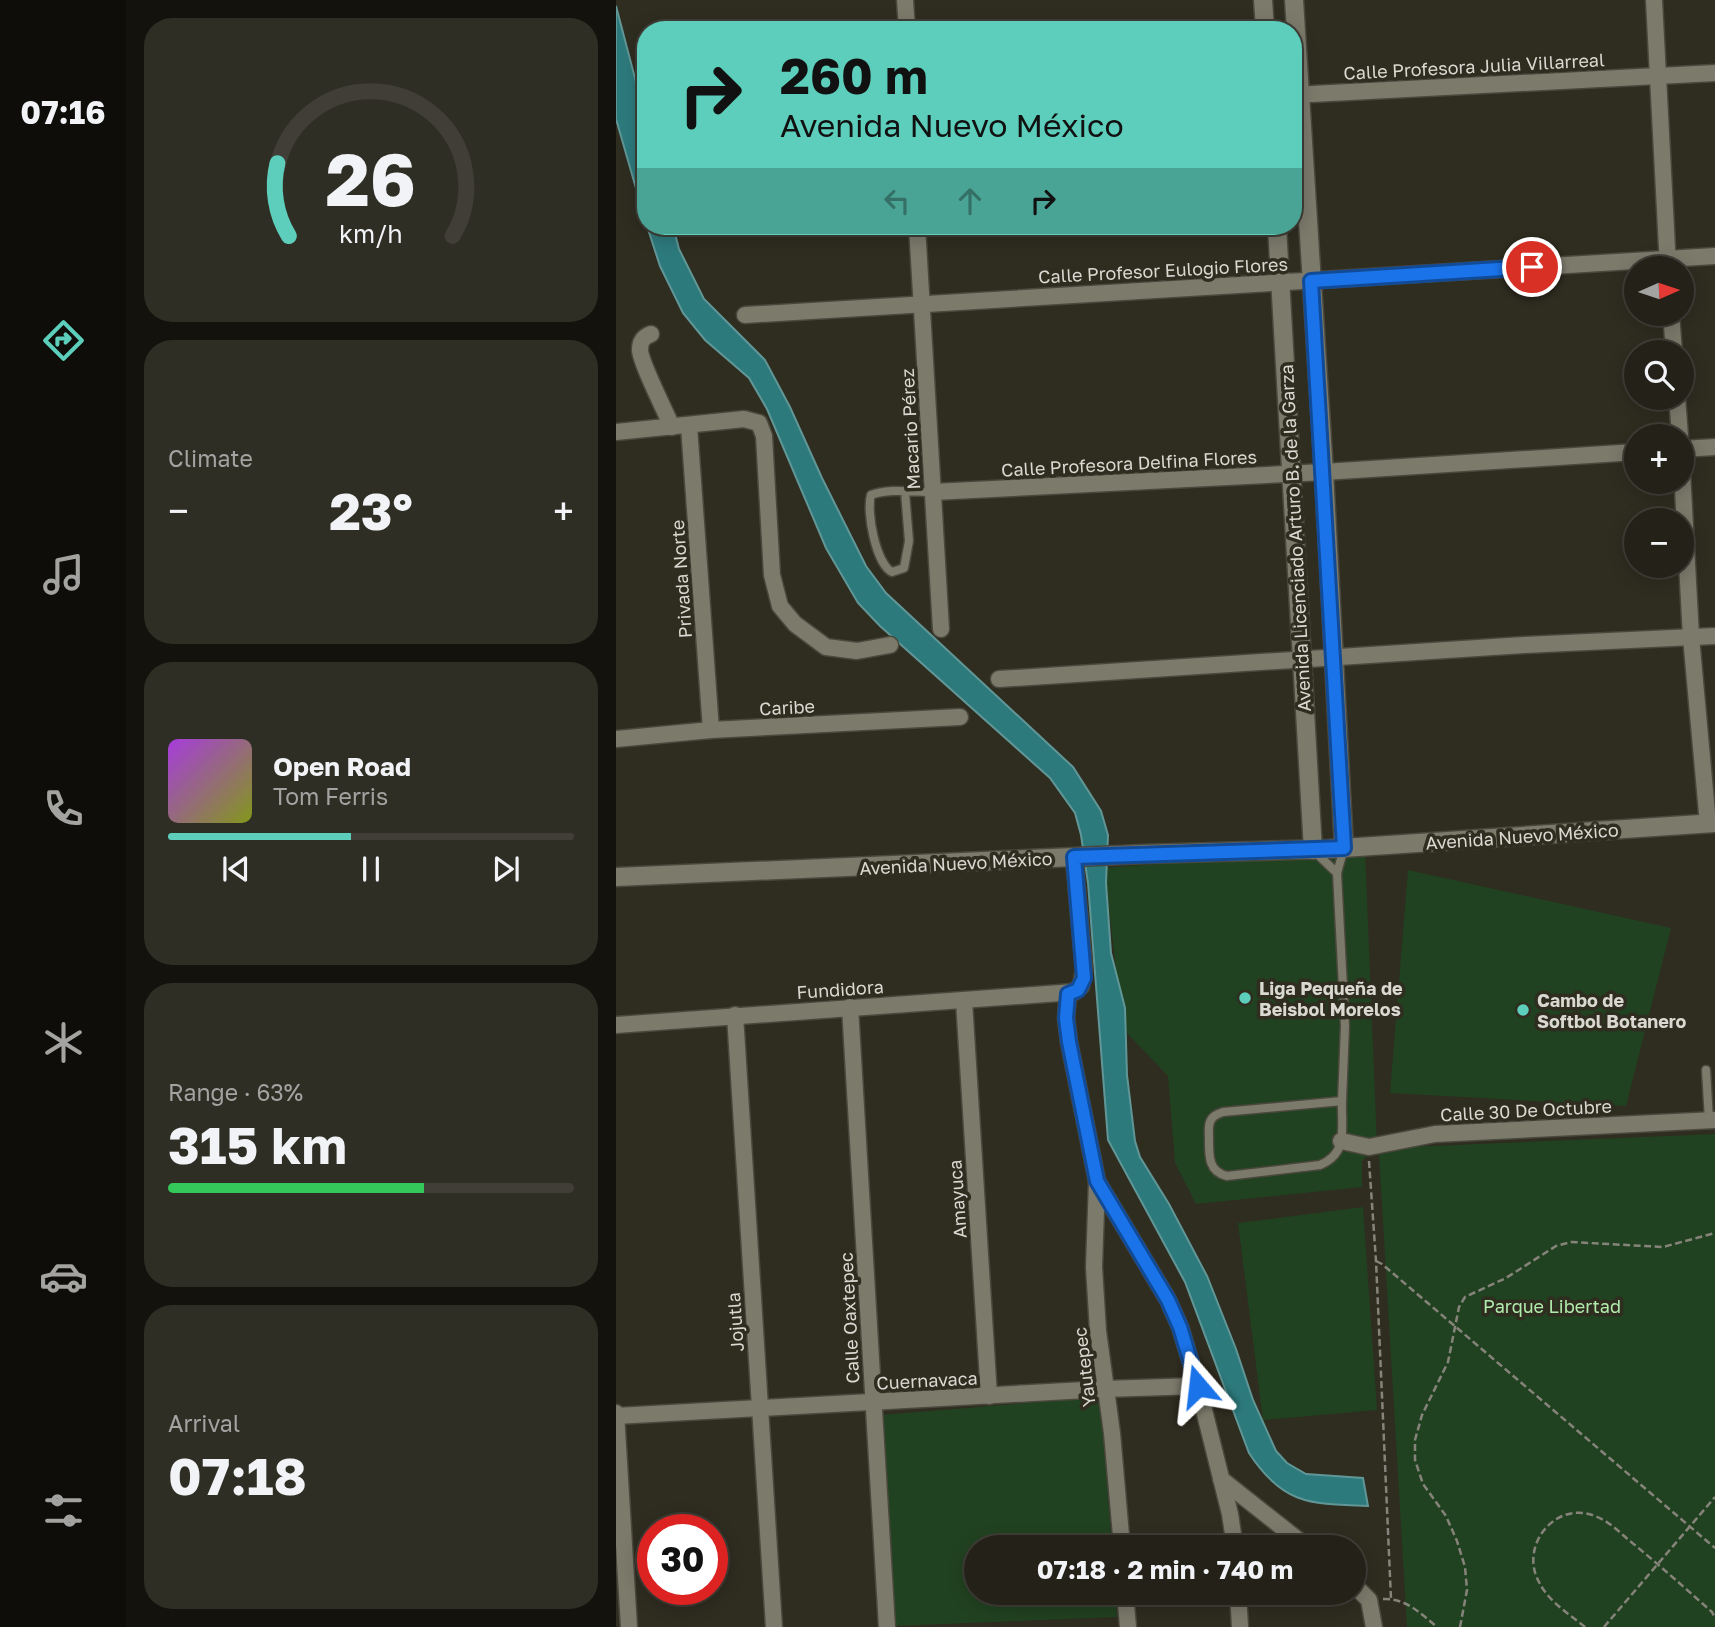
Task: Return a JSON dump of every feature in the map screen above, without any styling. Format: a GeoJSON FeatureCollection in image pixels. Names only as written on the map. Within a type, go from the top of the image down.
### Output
{"type":"FeatureCollection","features":[{"type":"Feature","properties":{"kind":"street"},"geometry":{"type":"LineString","coordinates":[[905,0],[906,21]]}},
{"type":"Feature","properties":{"kind":"street"},"geometry":{"type":"LineString","coordinates":[[1263,0],[1264,21]]}},
{"type":"Feature","properties":{"kind":"street","name":"Avenida Licenciado Arturo B. de la Garza"},"geometry":{"type":"LineString","coordinates":[[1294,0],[1294,21]]}},
{"type":"Feature","properties":{"kind":"street"},"geometry":{"type":"LineString","coordinates":[[1654,0],[1668,256]]}},
{"type":"Feature","properties":{"kind":"street","name":"Calle Profesora Julia Villarreal"},"geometry":{"type":"LineString","coordinates":[[1302,95],[1715,73]]}},
{"type":"Feature","properties":{"kind":"street","name":"Avenida Licenciado Arturo B. de la Garza"},"geometry":{"type":"LineString","coordinates":[[1302,169],[1324,472],[1344,848]]}},
{"type":"Feature","properties":{"kind":"street","name":"Macario Pérez"},"geometry":{"type":"LineString","coordinates":[[917,235],[941,629]]}},
{"type":"Feature","properties":{"kind":"street","name":"Avenida Licenciado Arturo B. de la Garza"},"geometry":{"type":"LineString","coordinates":[[1278,235],[1313,850]]}},
{"type":"Feature","properties":{"kind":"street","name":"Calle Profesor Eulogio Flores"},"geometry":{"type":"LineString","coordinates":[[1694,259],[1715,256]]}},
{"type":"Feature","properties":{"kind":"street","name":"Calle Profesor Eulogio Flores"},"geometry":{"type":"LineString","coordinates":[[745,315],[921,302],[1624,265]]}},
{"type":"Feature","properties":{"kind":"street","name":"Privada Norte"},"geometry":{"type":"LineString","coordinates":[[651,334],[644,336],[641,341],[640,355],[680,426],[711,730]]}},
{"type":"Feature","properties":{"kind":"street"},"geometry":{"type":"LineString","coordinates":[[616,432],[744,419],[759,423],[764,436],[772,575],[780,606],[795,624],[826,647],[857,651],[890,645]]}},
{"type":"Feature","properties":{"kind":"street"},"geometry":{"type":"LineString","coordinates":[[1694,448],[1715,447]]}},
{"type":"Feature","properties":{"kind":"street","name":"Calle Profesora Delfina Flores"},"geometry":{"type":"LineString","coordinates":[[933,492],[1291,474],[1624,453]]}},
{"type":"Feature","properties":{"kind":"street"},"geometry":{"type":"LineString","coordinates":[[1683,494],[1691,636],[1711,823]]}},
{"type":"Feature","properties":{"kind":"street"},"geometry":{"type":"LineString","coordinates":[[999,679],[1715,636]]}},
{"type":"Feature","properties":{"kind":"street","name":"Caribe"},"geometry":{"type":"LineString","coordinates":[[616,739],[711,730],[960,717]]}},
{"type":"Feature","properties":{"kind":"street","name":"Avenida Nuevo México"},"geometry":{"type":"LineString","coordinates":[[616,877],[1077,857],[1313,850],[1711,823]]}},
{"type":"Feature","properties":{"kind":"street"},"geometry":{"type":"LineString","coordinates":[[1077,857],[1084,978],[1078,990],[1068,994],[1066,1018],[1097,1181],[1168,1300],[1180,1327],[1198,1386],[1233,1535]]}},
{"type":"Feature","properties":{"kind":"street","name":"Fundidora"},"geometry":{"type":"LineString","coordinates":[[616,1025],[1068,994]]}},
{"type":"Feature","properties":{"kind":"street","name":"Amayuca"},"geometry":{"type":"LineString","coordinates":[[964,1001],[989,1396]]}},
{"type":"Feature","properties":{"kind":"street","name":"Calle Oaxtepec"},"geometry":{"type":"LineString","coordinates":[[850,1007],[887,1627]]}},
{"type":"Feature","properties":{"kind":"street","name":"Jojutla"},"geometry":{"type":"LineString","coordinates":[[735,1015],[774,1627]]}},
{"type":"Feature","properties":{"kind":"street","name":"Calle 30 De Octubre"},"geometry":{"type":"LineString","coordinates":[[1341,1142],[1369,1147],[1435,1134],[1712,1120]]}},
{"type":"Feature","properties":{"kind":"street","name":"Yautepec"},"geometry":{"type":"LineString","coordinates":[[1097,1181],[1094,1267],[1104,1389],[1112,1433],[1121,1535]]}},
{"type":"Feature","properties":{"kind":"street","name":"Cuernavaca"},"geometry":{"type":"LineString","coordinates":[[616,1415],[1198,1386]]}},
{"type":"Feature","properties":{"kind":"street"},"geometry":{"type":"LineString","coordinates":[[616,1415],[629,1627]]}},
{"type":"Feature","properties":{"kind":"street"},"geometry":{"type":"LineString","coordinates":[[1221,1479],[1292,1535]]}},
{"type":"Feature","properties":{"kind":"street"},"geometry":{"type":"LineString","coordinates":[[1366,1597],[1369,1600],[1374,1627]]}},
{"type":"Feature","properties":{"kind":"street"},"geometry":{"type":"LineString","coordinates":[[1126,1605],[1128,1627]]}},
{"type":"Feature","properties":{"kind":"street"},"geometry":{"type":"LineString","coordinates":[[1239,1605],[1240,1627]]}},
{"type":"Feature","properties":{"kind":"lane","name":"Calle Profesora Delfina Flores"},"geometry":{"type":"LineString","coordinates":[[905,492],[908,553],[904,568],[896,573],[883,565],[873,534],[869,502],[871,495],[875,493],[905,492],[933,492]]}},
{"type":"Feature","properties":{"kind":"lane"},"geometry":{"type":"LineString","coordinates":[[1342,1101],[1223,1112],[1211,1119],[1209,1126],[1211,1165],[1220,1174],[1227,1176],[1320,1166],[1338,1154],[1341,1142],[1345,1026],[1336,873],[1344,848]]}},
{"type":"Feature","properties":{"kind":"lane"},"geometry":{"type":"LineString","coordinates":[[1313,850],[1336,873]]}},
{"type":"Feature","properties":{"kind":"lane"},"geometry":{"type":"LineString","coordinates":[[1706,1070],[1712,1120]]}},
{"type":"Feature","properties":{"kind":"path"},"geometry":{"type":"LineString","coordinates":[[1370,1157],[1391,1599]]}},
{"type":"Feature","properties":{"kind":"path"},"geometry":{"type":"LineString","coordinates":[[1460,1627],[1467,1590],[1465,1567],[1446,1516],[1423,1485],[1415,1460],[1415,1440],[1422,1415],[1448,1362],[1454,1323],[1465,1297],[1506,1278],[1556,1246],[1571,1242],[1664,1247],[1715,1233]]}},
{"type":"Feature","properties":{"kind":"path"},"geometry":{"type":"LineString","coordinates":[[1376,1261],[1454,1323],[1715,1548]]}},
{"type":"Feature","properties":{"kind":"path"},"geometry":{"type":"LineString","coordinates":[[1604,1627],[1715,1497]]}},
{"type":"Feature","properties":{"kind":"path"},"geometry":{"type":"LineString","coordinates":[[1585,1627],[1548,1596],[1538,1582],[1532,1555],[1540,1533],[1547,1525],[1570,1514],[1593,1514],[1604,1520],[1658,1564],[1712,1612],[1715,1618]]}},
{"type":"Feature","properties":{"kind":"path"},"geometry":{"type":"LineString","coordinates":[[1369,1600],[1391,1599],[1408,1604],[1437,1627]]}},
{"type":"Feature","properties":{"kind":"green space","name":"Liga Pequeña de Beisbol Morelos"},"geometry":{"type":"Polygon","coordinates":[[[1365,849],[1377,1145],[1362,1161],[1362,1187],[1196,1204],[1175,1163],[1168,1076],[1123,1029],[1102,868],[1365,849]]]}},
{"type":"Feature","properties":{"kind":"green space","name":"Cambo de Softbol Botanero"},"geometry":{"type":"Polygon","coordinates":[[[1408,870],[1671,928],[1626,1106],[1390,1093],[1408,870]]]}},
{"type":"Feature","properties":{"kind":"green space","name":"Parque Libertad"},"geometry":{"type":"Polygon","coordinates":[[[1715,1134],[1715,1627],[1407,1627],[1379,1154],[1407,1147],[1715,1134]]]}},
{"type":"Feature","properties":{"kind":"green space"},"geometry":{"type":"Polygon","coordinates":[[[1363,1207],[1377,1410],[1263,1420],[1238,1223],[1363,1207]]]}},
{"type":"Feature","properties":{"kind":"green space"},"geometry":{"type":"Polygon","coordinates":[[[1100,1397],[1111,1535],[964,1535],[964,1605],[1116,1605],[1117,1617],[894,1626],[882,1415],[1100,1397]]]}},
{"type":"Feature","properties":{"kind":"water"},"geometry":{"type":"Polygon","coordinates":[[[616,6],[637,86],[637,192],[616,119],[616,6]]]}},
{"type":"Feature","properties":{"kind":"water"},"geometry":{"type":"Polygon","coordinates":[[[650,235],[675,235],[679,249],[704,299],[765,360],[866,566],[886,593],[1073,767],[1101,811],[1108,835],[1106,883],[1111,953],[1125,1008],[1127,1075],[1135,1141],[1140,1157],[1169,1204],[1207,1276],[1253,1400],[1276,1451],[1287,1463],[1306,1474],[1363,1478],[1368,1506],[1330,1504],[1300,1498],[1286,1492],[1261,1470],[1249,1453],[1185,1282],[1108,1140],[1088,883],[1075,813],[1050,778],[880,626],[858,603],[826,548],[767,409],[749,378],[705,340],[683,313],[660,266],[650,235]]]}},
{"type":"Feature","properties":{"kind":"place","name":"Liga Pequeña de Beisbol Morelos"},"geometry":{"type":"Point","coordinates":[1245,998]}},
{"type":"Feature","properties":{"kind":"place","name":"Cambo de Softbol Botanero"},"geometry":{"type":"Point","coordinates":[1523,1010]}},
{"type":"Feature","properties":{"kind":"route"},"geometry":{"type":"LineString","coordinates":[[1198,1386],[1180,1327],[1168,1300],[1097,1181],[1066,1018],[1068,994],[1078,990],[1084,978],[1074,857],[1344,848],[1311,281],[1532,267]]}}]}
